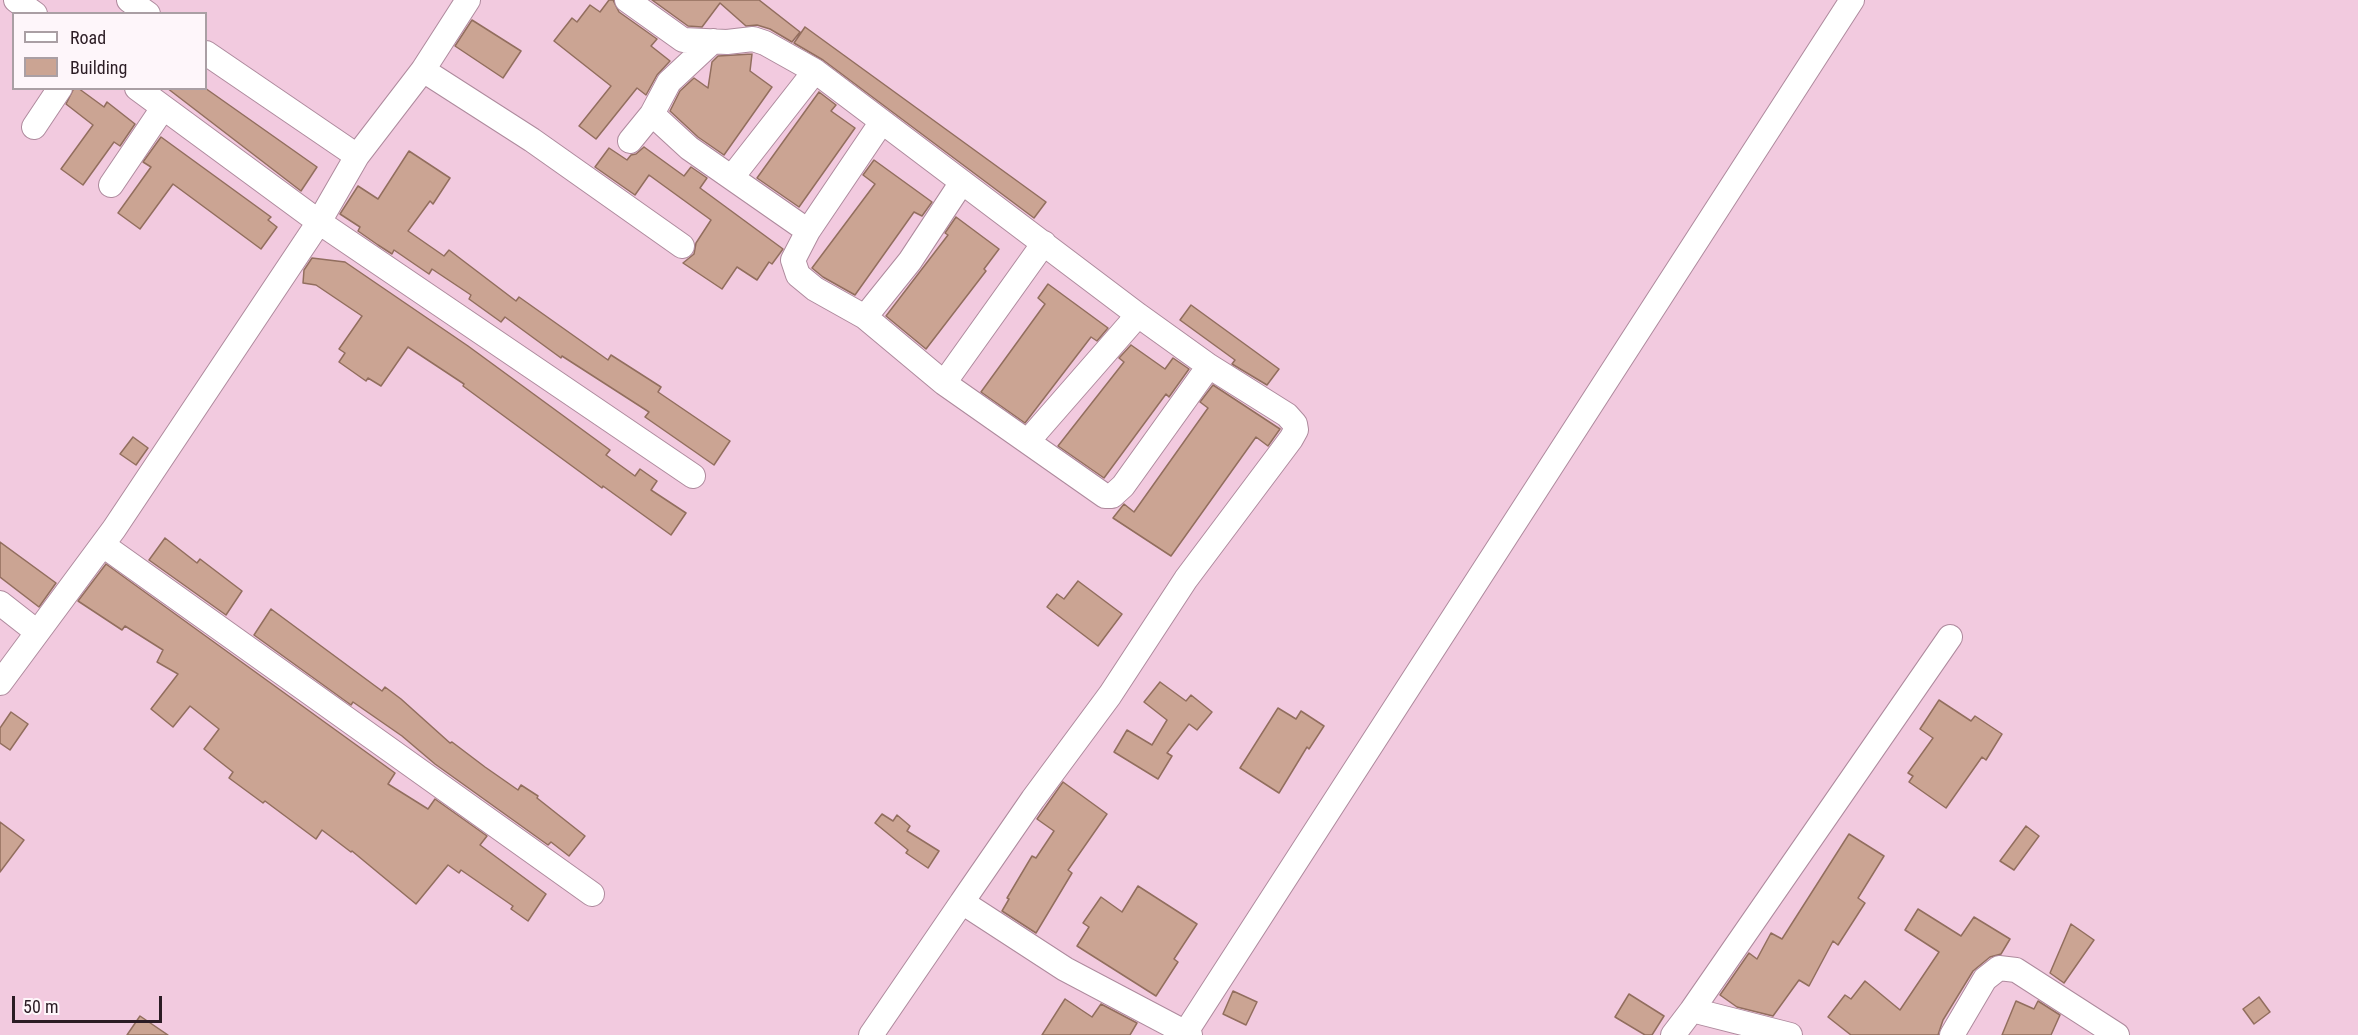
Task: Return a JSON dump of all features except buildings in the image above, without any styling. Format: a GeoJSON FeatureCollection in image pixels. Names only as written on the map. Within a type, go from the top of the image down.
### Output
{"type":"FeatureCollection","features":[{"type":"Feature","properties":{"kind":"street"},"geometry":{"type":"LineString","coordinates":[[16,0],[32,12]]}},
{"type":"Feature","properties":{"kind":"street"},"geometry":{"type":"LineString","coordinates":[[129,0],[145,12]]}},
{"type":"Feature","properties":{"kind":"street"},"geometry":{"type":"LineString","coordinates":[[0,683],[103,544],[319,222],[357,156],[423,70],[468,0]]}},
{"type":"Feature","properties":{"kind":"street"},"geometry":{"type":"LineString","coordinates":[[627,0],[683,40],[753,39],[765,43],[815,71],[1138,315],[1209,366],[1287,415],[1295,424],[1294,434],[1186,579],[1110,695],[1033,799],[871,1035]]}},
{"type":"Feature","properties":{"kind":"street"},"geometry":{"type":"LineString","coordinates":[[962,902],[1065,969],[1187,1034],[1852,0]]}},
{"type":"Feature","properties":{"kind":"street"},"geometry":{"type":"LineString","coordinates":[[630,141],[652,114],[669,82],[712,41]]}},
{"type":"Feature","properties":{"kind":"street"},"geometry":{"type":"LineString","coordinates":[[207,54],[357,156]]}},
{"type":"Feature","properties":{"kind":"street"},"geometry":{"type":"LineString","coordinates":[[423,70],[532,140],[682,246]]}},
{"type":"Feature","properties":{"kind":"street"},"geometry":{"type":"LineString","coordinates":[[732,177],[815,71]]}},
{"type":"Feature","properties":{"kind":"street"},"geometry":{"type":"LineString","coordinates":[[34,127],[59,90]]}},
{"type":"Feature","properties":{"kind":"street"},"geometry":{"type":"LineString","coordinates":[[140,90],[319,222],[693,476]]}},
{"type":"Feature","properties":{"kind":"street"},"geometry":{"type":"LineString","coordinates":[[111,185],[163,108]]}},
{"type":"Feature","properties":{"kind":"street"},"geometry":{"type":"LineString","coordinates":[[652,114],[689,148],[808,231]]}},
{"type":"Feature","properties":{"kind":"street"},"geometry":{"type":"LineString","coordinates":[[881,123],[808,231],[793,260],[798,275],[815,289],[865,317],[944,383],[1105,496],[1112,496],[1123,486],[1209,366]]}},
{"type":"Feature","properties":{"kind":"street"},"geometry":{"type":"LineString","coordinates":[[865,317],[910,261],[962,182]]}},
{"type":"Feature","properties":{"kind":"street"},"geometry":{"type":"LineString","coordinates":[[944,383],[1044,243]]}},
{"type":"Feature","properties":{"kind":"street"},"geometry":{"type":"LineString","coordinates":[[1028,441],[1138,315]]}},
{"type":"Feature","properties":{"kind":"street"},"geometry":{"type":"LineString","coordinates":[[103,544],[592,894]]}},
{"type":"Feature","properties":{"kind":"street"},"geometry":{"type":"LineString","coordinates":[[0,603],[37,632]]}},
{"type":"Feature","properties":{"kind":"street"},"geometry":{"type":"LineString","coordinates":[[1673,1035],[1692,1011],[1950,637]]}},
{"type":"Feature","properties":{"kind":"street"},"geometry":{"type":"LineString","coordinates":[[1952,1035],[1986,979],[2000,968],[2016,970],[2117,1035]]}},
{"type":"Feature","properties":{"kind":"street"},"geometry":{"type":"LineString","coordinates":[[1692,1011],[1790,1035]]}}]}
